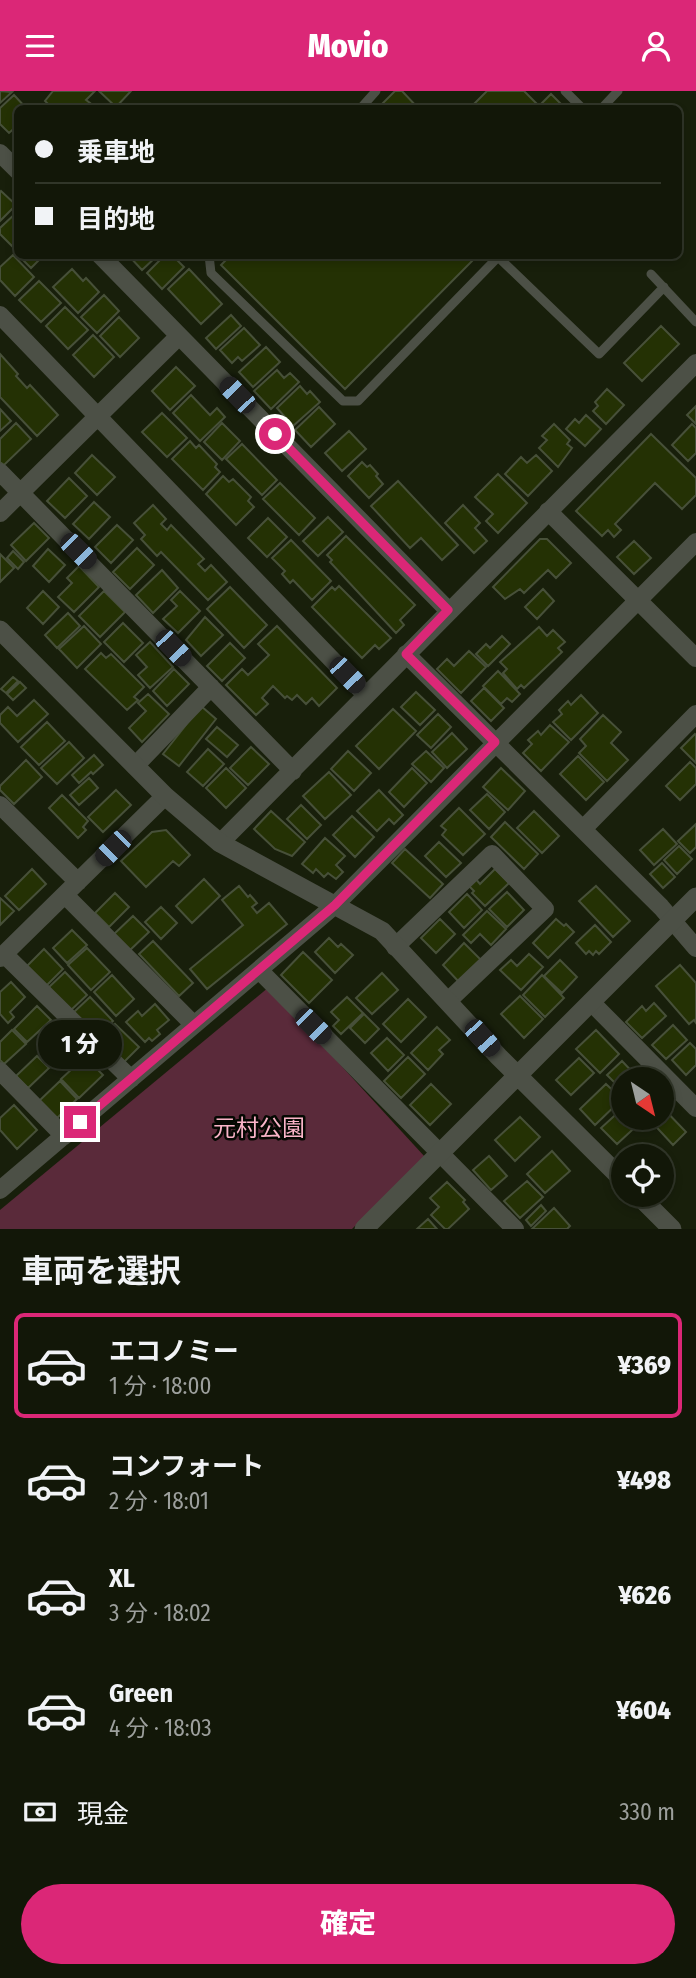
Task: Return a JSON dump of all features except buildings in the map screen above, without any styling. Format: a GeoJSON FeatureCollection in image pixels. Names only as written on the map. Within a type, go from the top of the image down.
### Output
{"type":"FeatureCollection","features":[{"type":"Feature","properties":{"kind":"street"},"geometry":{"type":"LineString","coordinates":[[0,153],[14,167]]}},
{"type":"Feature","properties":{"kind":"street"},"geometry":{"type":"LineString","coordinates":[[104,259],[448,610]]}},
{"type":"Feature","properties":{"kind":"street"},"geometry":{"type":"LineString","coordinates":[[0,315],[366,695]]}},
{"type":"Feature","properties":{"kind":"street"},"geometry":{"type":"LineString","coordinates":[[0,513],[179,336]]}},
{"type":"Feature","properties":{"kind":"street"},"geometry":{"type":"LineString","coordinates":[[220,843],[448,610],[696,363]]}},
{"type":"Feature","properties":{"kind":"street"},"geometry":{"type":"LineString","coordinates":[[0,472],[293,771]]}},
{"type":"Feature","properties":{"kind":"street"},"geometry":{"type":"LineString","coordinates":[[548,511],[696,658]]}},
{"type":"Feature","properties":{"kind":"street"},"geometry":{"type":"LineString","coordinates":[[0,1190],[335,905],[696,542]]}},
{"type":"Feature","properties":{"kind":"street"},"geometry":{"type":"LineString","coordinates":[[0,631],[165,796],[220,843],[382,931],[518,1075],[611,1168]]}},
{"type":"Feature","properties":{"kind":"street"},"geometry":{"type":"LineString","coordinates":[[406,654],[583,829],[696,948]]}},
{"type":"Feature","properties":{"kind":"street"},"geometry":{"type":"LineString","coordinates":[[135,766],[211,687]]}},
{"type":"Feature","properties":{"kind":"street"},"geometry":{"type":"LineString","coordinates":[[583,829],[696,714]]}},
{"type":"Feature","properties":{"kind":"street"},"geometry":{"type":"LineString","coordinates":[[131,1079],[2,956],[165,796]]}},
{"type":"Feature","properties":{"kind":"street"},"geometry":{"type":"LineString","coordinates":[[0,805],[194,1025]]}},
{"type":"Feature","properties":{"kind":"street"},"geometry":{"type":"LineString","coordinates":[[395,947],[492,854],[545,909],[448,1001]]}},
{"type":"Feature","properties":{"kind":"street"},"geometry":{"type":"LineString","coordinates":[[370,1227],[439,1153],[696,897]]}},
{"type":"Feature","properties":{"kind":"street"},"geometry":{"type":"LineString","coordinates":[[260,971],[516,1229]]}},
{"type":"Feature","properties":{"kind":"street"},"geometry":{"type":"LineString","coordinates":[[592,1002],[696,1108]]}},
{"type":"Feature","properties":{"kind":"street"},"geometry":{"type":"LineString","coordinates":[[0,1071],[64,1136]]}},
{"type":"Feature","properties":{"kind":"street"},"geometry":{"type":"LineString","coordinates":[[650,1207],[672,1229]]}},
{"type":"Feature","properties":{"kind":"lane"},"geometry":{"type":"LineString","coordinates":[[364,105],[376,91]]}},
{"type":"Feature","properties":{"kind":"lane"},"geometry":{"type":"LineString","coordinates":[[565,91],[579,105]]}},
{"type":"Feature","properties":{"kind":"lane"},"geometry":{"type":"LineString","coordinates":[[605,105],[618,91]]}},
{"type":"Feature","properties":{"kind":"lane"},"geometry":{"type":"LineString","coordinates":[[209,259],[211,272],[343,401],[358,401],[496,259]]}},
{"type":"Feature","properties":{"kind":"lane"},"geometry":{"type":"LineString","coordinates":[[500,259],[599,354],[664,287]]}},
{"type":"Feature","properties":{"kind":"lane"},"geometry":{"type":"LineString","coordinates":[[651,274],[696,322]]}},
{"type":"Feature","properties":{"kind":"green space","name":"元村公園"},"geometry":{"type":"Polygon","coordinates":[[[269,987],[425,1157],[352,1229],[0,1229],[0,1210],[269,987]]]}},
{"type":"Feature","properties":{"kind":"route"},"geometry":{"type":"LineString","coordinates":[[80,1122],[335,905],[495,742],[406,654],[448,610],[275,434]]}}]}
